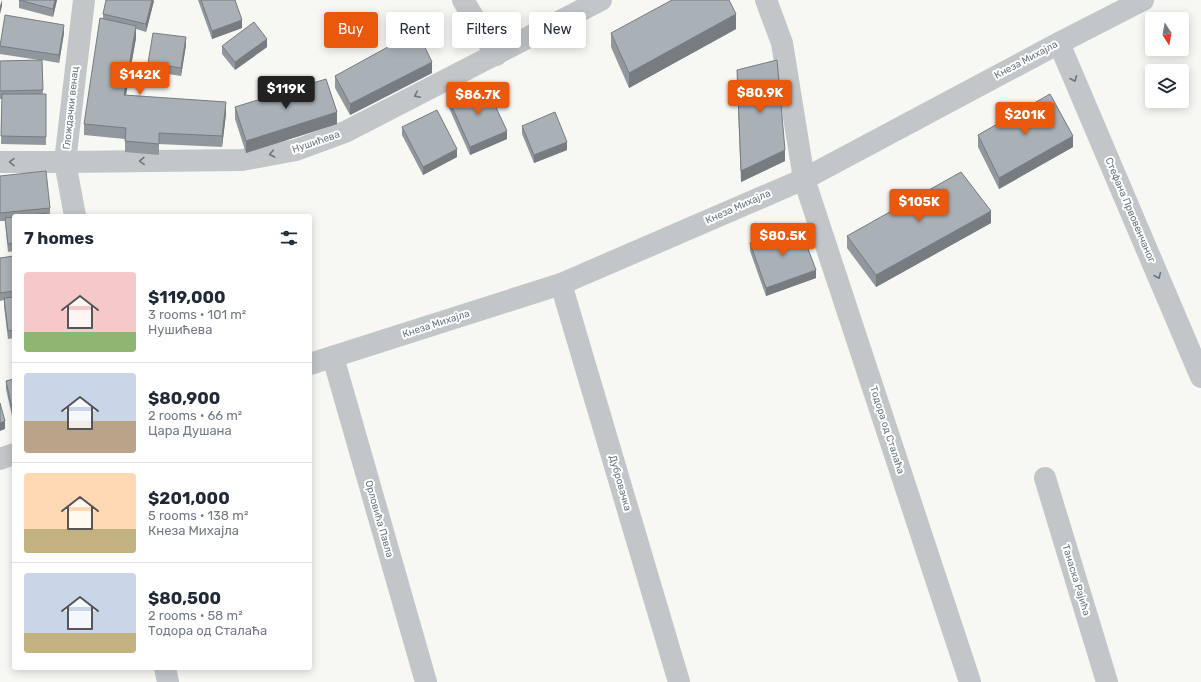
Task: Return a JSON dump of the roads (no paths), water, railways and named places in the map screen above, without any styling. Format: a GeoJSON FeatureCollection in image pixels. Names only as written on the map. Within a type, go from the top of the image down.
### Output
{"type":"FeatureCollection","features":[{"type":"Feature","properties":{"kind":"street","name":"Глождачки венац"},"geometry":{"type":"LineString","coordinates":[[75,214],[65,162],[84,0]]}},
{"type":"Feature","properties":{"kind":"street"},"geometry":{"type":"LineString","coordinates":[[463,0],[496,55]]}},
{"type":"Feature","properties":{"kind":"street","name":"Нушићева"},"geometry":{"type":"LineString","coordinates":[[0,162],[242,160],[296,150],[345,132],[601,0]]}},
{"type":"Feature","properties":{"kind":"street","name":"Тодора од Сталаћа"},"geometry":{"type":"LineString","coordinates":[[766,0],[782,43],[804,179],[970,682]]}},
{"type":"Feature","properties":{"kind":"street","name":"Кнеза Михајла"},"geometry":{"type":"LineString","coordinates":[[312,363],[561,284],[804,179],[1143,0]]}},
{"type":"Feature","properties":{"kind":"street","name":"Стефана Првовенчаног"},"geometry":{"type":"LineString","coordinates":[[1059,43],[1201,378]]}},
{"type":"Feature","properties":{"kind":"street","name":"Дубровачка"},"geometry":{"type":"LineString","coordinates":[[561,284],[679,682]]}},
{"type":"Feature","properties":{"kind":"street","name":"Орловића Павла"},"geometry":{"type":"LineString","coordinates":[[333,357],[426,682]]}},
{"type":"Feature","properties":{"kind":"street"},"geometry":{"type":"LineString","coordinates":[[0,459],[12,455]]}},
{"type":"Feature","properties":{"kind":"street","name":"Танаска Рајића"},"geometry":{"type":"LineString","coordinates":[[1044,478],[1107,682]]}},
{"type":"Feature","properties":{"kind":"street"},"geometry":{"type":"LineString","coordinates":[[165,670],[168,682]]}}]}
